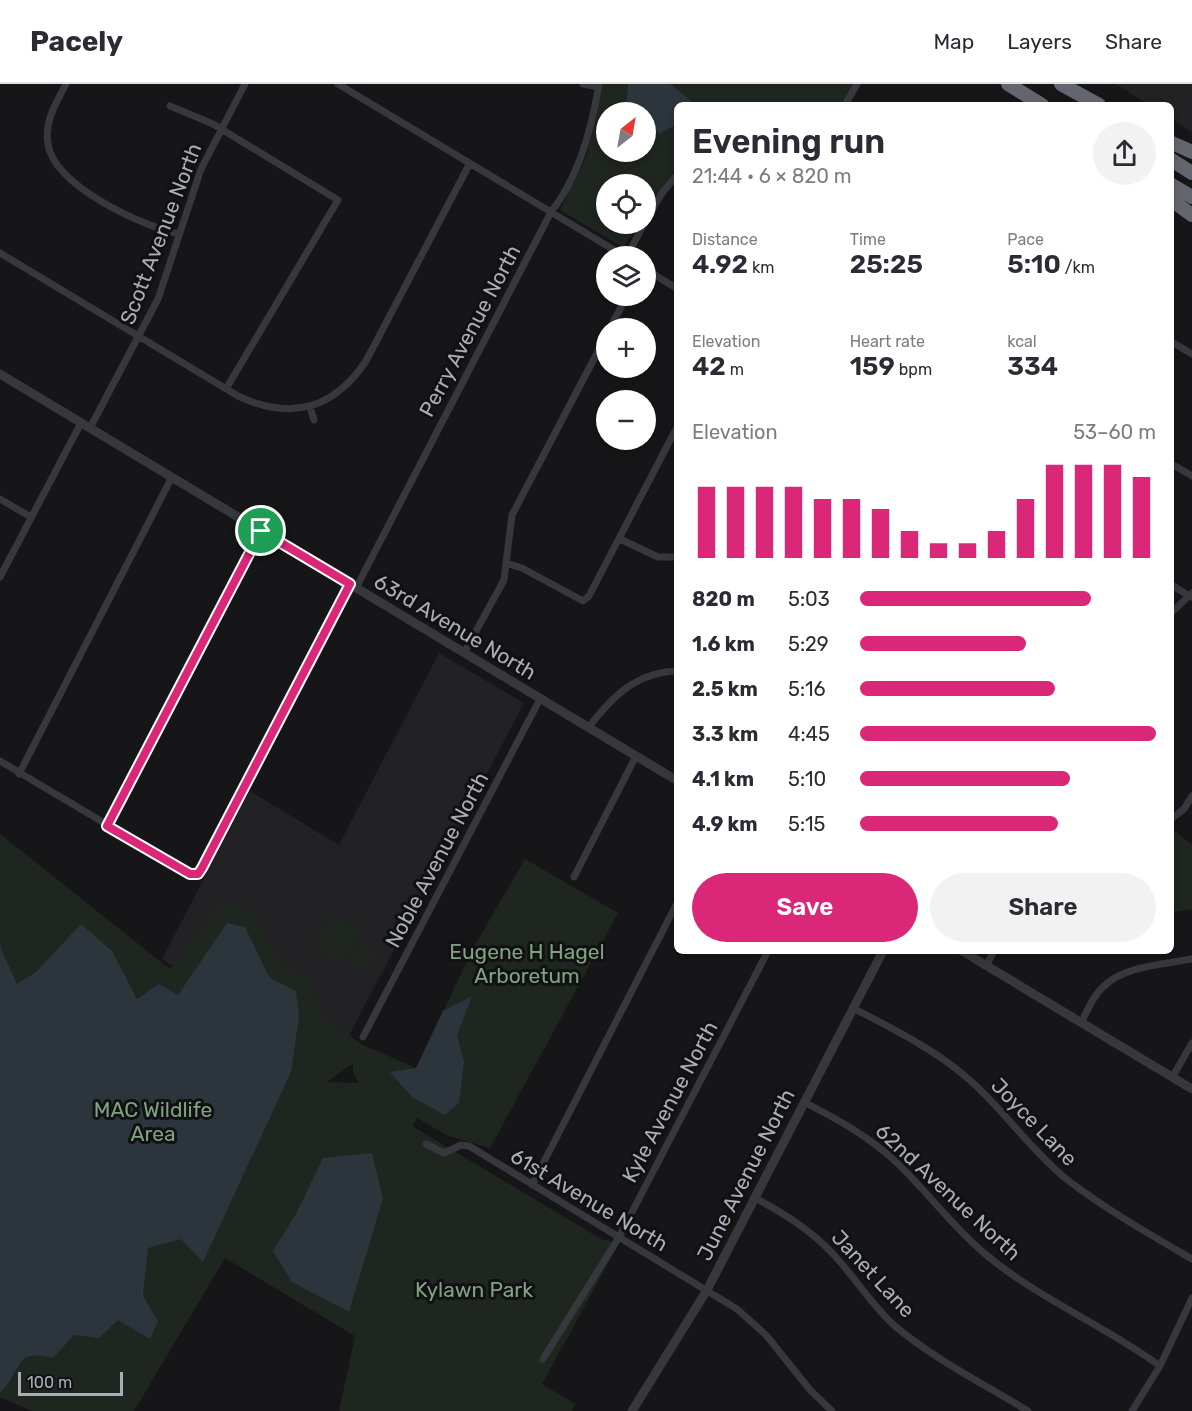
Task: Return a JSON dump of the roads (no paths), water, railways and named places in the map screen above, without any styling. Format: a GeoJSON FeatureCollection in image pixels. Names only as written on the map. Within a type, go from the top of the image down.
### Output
{"type":"FeatureCollection","features":[{"type":"Feature","properties":{"kind":"highway"},"geometry":{"type":"LineString","coordinates":[[1008,84],[1037,102]]}},
{"type":"Feature","properties":{"kind":"highway"},"geometry":{"type":"LineString","coordinates":[[1048,84],[1078,102]]}},
{"type":"Feature","properties":{"kind":"highway"},"geometry":{"type":"LineString","coordinates":[[1060,84],[1093,102]]}},
{"type":"Feature","properties":{"kind":"highway"},"geometry":{"type":"LineString","coordinates":[[1174,144],[1192,152]]}},
{"type":"Feature","properties":{"kind":"highway"},"geometry":{"type":"LineString","coordinates":[[1174,162],[1192,173]]}},
{"type":"Feature","properties":{"kind":"highway"},"geometry":{"type":"LineString","coordinates":[[1174,187],[1192,198]]}},
{"type":"Feature","properties":{"kind":"highway"},"geometry":{"type":"LineString","coordinates":[[1174,202],[1192,215]]}},
{"type":"Feature","properties":{"kind":"street"},"geometry":{"type":"LineString","coordinates":[[66,84],[49,120],[48,146],[57,167],[75,183],[136,219],[179,234]]}},
{"type":"Feature","properties":{"kind":"street","name":"Scott Avenue North"},"geometry":{"type":"LineString","coordinates":[[90,428],[158,299],[198,178],[245,84]]}},
{"type":"Feature","properties":{"kind":"street"},"geometry":{"type":"LineString","coordinates":[[338,84],[609,246]]}},
{"type":"Feature","properties":{"kind":"street"},"geometry":{"type":"LineString","coordinates":[[583,84],[599,86]]}},
{"type":"Feature","properties":{"kind":"street"},"geometry":{"type":"LineString","coordinates":[[847,102],[857,84]]}},
{"type":"Feature","properties":{"kind":"street","name":"Perry Avenue North"},"geometry":{"type":"LineString","coordinates":[[107,826],[190,874],[198,874],[551,212],[571,180],[582,154],[599,86]]}},
{"type":"Feature","properties":{"kind":"street"},"geometry":{"type":"LineString","coordinates":[[170,106],[221,129],[338,200],[226,389]]}},
{"type":"Feature","properties":{"kind":"street"},"geometry":{"type":"LineString","coordinates":[[0,254],[226,389],[266,407],[296,409],[310,407],[343,389],[366,361],[470,163]]}},
{"type":"Feature","properties":{"kind":"street"},"geometry":{"type":"LineString","coordinates":[[656,203],[674,178]]}},
{"type":"Feature","properties":{"kind":"street"},"geometry":{"type":"LineString","coordinates":[[656,276],[674,287]]}},
{"type":"Feature","properties":{"kind":"street"},"geometry":{"type":"LineString","coordinates":[[1174,343],[1192,354]]}},
{"type":"Feature","properties":{"kind":"street"},"geometry":{"type":"LineString","coordinates":[[464,653],[499,592],[506,563],[512,515],[596,355]]}},
{"type":"Feature","properties":{"kind":"street","name":"63rd Avenue North"},"geometry":{"type":"LineString","coordinates":[[0,374],[674,779]]}},
{"type":"Feature","properties":{"kind":"street"},"geometry":{"type":"LineString","coordinates":[[310,407],[314,420]]}},
{"type":"Feature","properties":{"kind":"street"},"geometry":{"type":"LineString","coordinates":[[0,577],[81,423]]}},
{"type":"Feature","properties":{"kind":"street"},"geometry":{"type":"LineString","coordinates":[[506,563],[522,568],[583,601],[589,596],[674,433]]}},
{"type":"Feature","properties":{"kind":"street"},"geometry":{"type":"LineString","coordinates":[[1174,465],[1192,476]]}},
{"type":"Feature","properties":{"kind":"street"},"geometry":{"type":"LineString","coordinates":[[19,774],[172,477]]}},
{"type":"Feature","properties":{"kind":"street"},"geometry":{"type":"LineString","coordinates":[[0,499],[31,517]]}},
{"type":"Feature","properties":{"kind":"street"},"geometry":{"type":"LineString","coordinates":[[0,761],[107,826],[261,531]]}},
{"type":"Feature","properties":{"kind":"street"},"geometry":{"type":"LineString","coordinates":[[620,538],[658,557],[674,557]]}},
{"type":"Feature","properties":{"kind":"street"},"geometry":{"type":"LineString","coordinates":[[1174,587],[1191,595],[1174,610]]}},
{"type":"Feature","properties":{"kind":"street"},"geometry":{"type":"LineString","coordinates":[[588,728],[605,704],[632,683],[648,676],[674,671]]}},
{"type":"Feature","properties":{"kind":"street","name":"Noble Avenue North"},"geometry":{"type":"LineString","coordinates":[[363,1037],[540,699]]}},
{"type":"Feature","properties":{"kind":"street"},"geometry":{"type":"LineString","coordinates":[[574,877],[636,756]]}},
{"type":"Feature","properties":{"kind":"street"},"geometry":{"type":"LineString","coordinates":[[1174,817],[1184,810],[1192,796]]}},
{"type":"Feature","properties":{"kind":"street"},"geometry":{"type":"LineString","coordinates":[[532,1185],[674,909]]}},
{"type":"Feature","properties":{"kind":"street","name":"Kyle Avenue North"},"geometry":{"type":"LineString","coordinates":[[543,1359],[618,1237],[766,954]]}},
{"type":"Feature","properties":{"kind":"street","name":"June Avenue North"},"geometry":{"type":"LineString","coordinates":[[632,1411],[707,1290],[881,954]]}},
{"type":"Feature","properties":{"kind":"street"},"geometry":{"type":"LineString","coordinates":[[967,954],[1192,1089]]}},
{"type":"Feature","properties":{"kind":"street"},"geometry":{"type":"LineString","coordinates":[[986,966],[992,954]]}},
{"type":"Feature","properties":{"kind":"street"},"geometry":{"type":"LineString","coordinates":[[1081,1023],[1102,987],[1110,981],[1129,972],[1192,959]]}},
{"type":"Feature","properties":{"kind":"street","name":"Joyce Lane"},"geometry":{"type":"LineString","coordinates":[[853,1008],[906,1035],[953,1065],[974,1083],[1063,1176],[1119,1216],[1192,1259]]}},
{"type":"Feature","properties":{"kind":"street"},"geometry":{"type":"LineString","coordinates":[[1172,1078],[1192,1043]]}},
{"type":"Feature","properties":{"kind":"street","name":"62nd Avenue North"},"geometry":{"type":"LineString","coordinates":[[804,1102],[849,1126],[877,1145],[913,1179],[960,1232],[1010,1273],[1160,1366]]}},
{"type":"Feature","properties":{"kind":"street","name":"61st Avenue North"},"geometry":{"type":"LineString","coordinates":[[426,1144],[444,1153],[461,1144],[469,1146],[707,1290],[752,1321],[810,1390],[832,1411]]}},
{"type":"Feature","properties":{"kind":"street","name":"Janet Lane"},"geometry":{"type":"LineString","coordinates":[[755,1198],[792,1219],[813,1235],[832,1253],[878,1308],[913,1340],[1029,1411]]}},
{"type":"Feature","properties":{"kind":"street"},"geometry":{"type":"LineString","coordinates":[[1132,1411],[1160,1366],[1192,1298]]}},
{"type":"Feature","properties":{"kind":"park label","name":"Eugene H Hagel Arboretum"},"geometry":{"type":"Point","coordinates":[527,964]}},
{"type":"Feature","properties":{"kind":"park label","name":"MAC Wildlife Area"},"geometry":{"type":"Point","coordinates":[153,1122]}},
{"type":"Feature","properties":{"kind":"park label","name":"Kylawn Park"},"geometry":{"type":"Point","coordinates":[474,1290]}}]}
